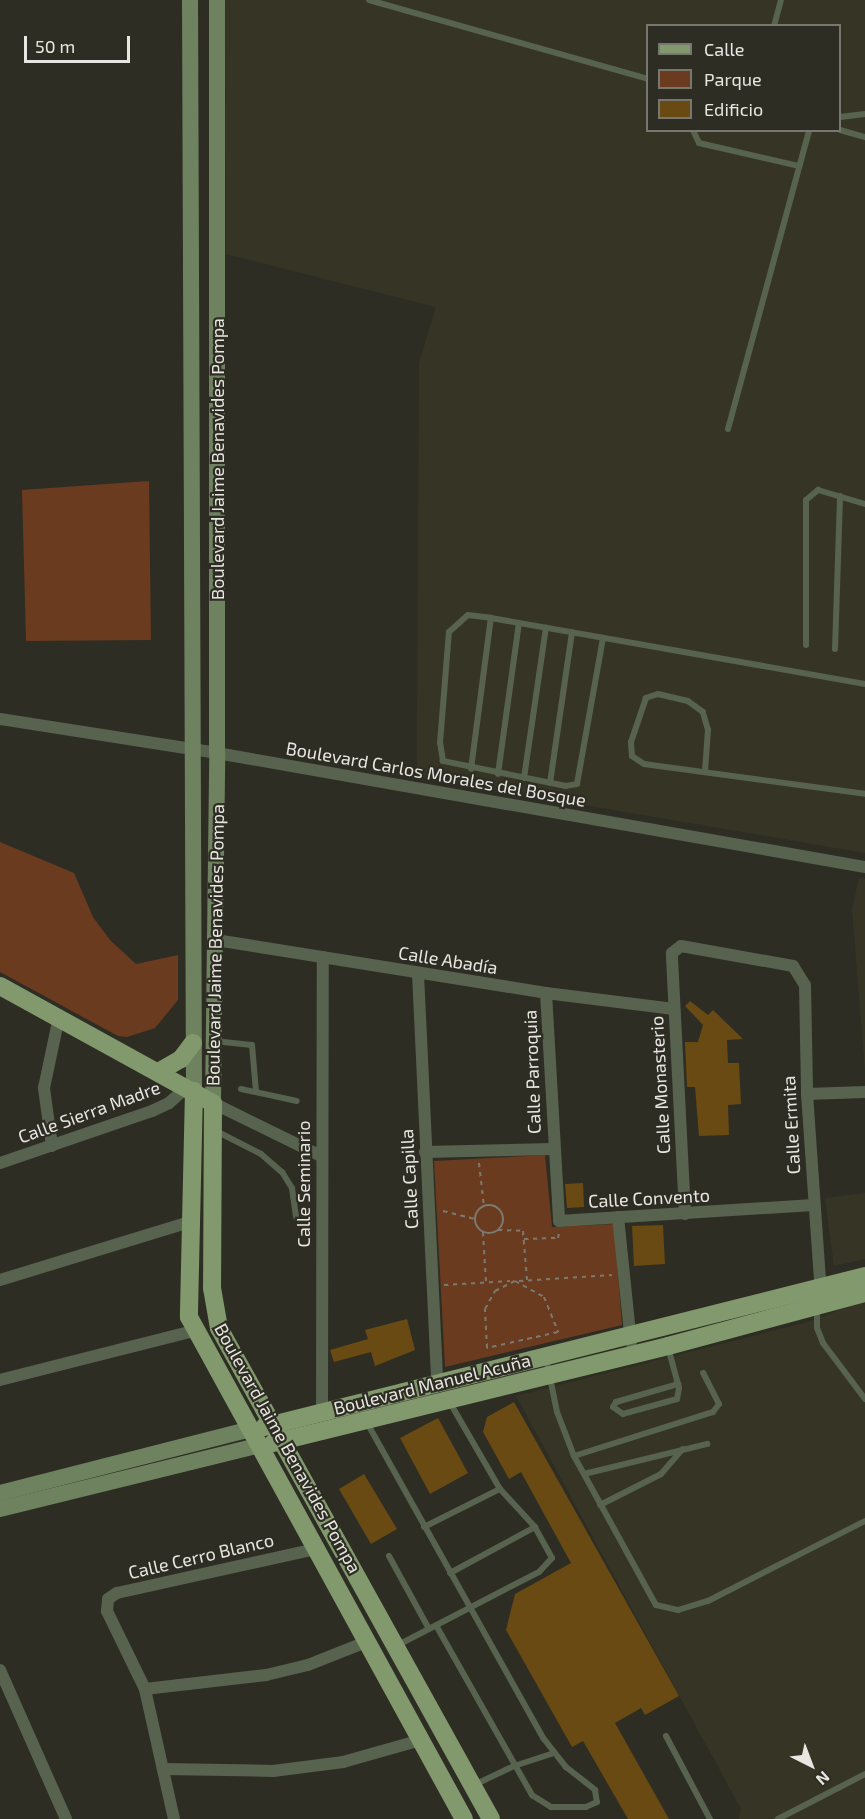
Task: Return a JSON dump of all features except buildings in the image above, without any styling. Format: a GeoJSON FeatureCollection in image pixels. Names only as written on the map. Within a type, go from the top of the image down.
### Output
{"type":"FeatureCollection","features":[{"type":"Feature","properties":{"kind":"main road"},"geometry":{"type":"LineString","coordinates":[[0,986],[160,1071],[213,1103]]}},
{"type":"Feature","properties":{"kind":"main road"},"geometry":{"type":"LineString","coordinates":[[160,1071],[181,1059],[193,1043]]}},
{"type":"Feature","properties":{"kind":"main road","name":"Boulevard Jaime Benavides Pompa"},"geometry":{"type":"LineString","coordinates":[[190,1089],[190,1222],[187,1304],[194,1331],[256,1437],[464,1819]]}},
{"type":"Feature","properties":{"kind":"main road","name":"Boulevard Jaime Benavides Pompa"},"geometry":{"type":"LineString","coordinates":[[213,1103],[215,1316],[492,1819]]}},
{"type":"Feature","properties":{"kind":"main road","name":"Boulevard Manuel Acuña"},"geometry":{"type":"LineString","coordinates":[[632,1346],[662,1328],[865,1276]]}},
{"type":"Feature","properties":{"kind":"main road","name":"Boulevard Manuel Acuña"},"geometry":{"type":"LineString","coordinates":[[279,1433],[322,1411],[437,1382],[547,1366],[632,1346],[668,1346],[865,1293]]}},
{"type":"Feature","properties":{"kind":"main road","name":"Boulevard Manuel Acuña"},"geometry":{"type":"LineString","coordinates":[[256,1437],[365,1421],[448,1401],[547,1366]]}},
{"type":"Feature","properties":{"kind":"main road"},"geometry":{"type":"LineString","coordinates":[[376,1659],[410,1692],[428,1701]]}},
{"type":"Feature","properties":{"kind":"main road"},"geometry":{"type":"LineString","coordinates":[[474,1788],[474,1819]]}},
{"type":"Feature","properties":{"kind":"street","name":"Boulevard Jaime Benavides Pompa"},"geometry":{"type":"LineString","coordinates":[[190,0],[193,1043],[190,1089]]}},
{"type":"Feature","properties":{"kind":"street","name":"Boulevard Jaime Benavides Pompa"},"geometry":{"type":"LineString","coordinates":[[213,1103],[217,753],[217,0]]}},
{"type":"Feature","properties":{"kind":"street","name":"Boulevard Carlos Morales del Bosque"},"geometry":{"type":"LineString","coordinates":[[0,719],[217,753],[865,867]]}},
{"type":"Feature","properties":{"kind":"street","name":"Calle Abadía"},"geometry":{"type":"LineString","coordinates":[[216,940],[418,974],[674,1009]]}},
{"type":"Feature","properties":{"kind":"street","name":"Calle Ermita"},"geometry":{"type":"LineString","coordinates":[[672,953],[681,946],[793,966],[805,985],[807,1094],[813,1205],[822,1286],[817,1307]]}},
{"type":"Feature","properties":{"kind":"street","name":"Calle Monasterio"},"geometry":{"type":"LineString","coordinates":[[672,953],[685,1214]]}},
{"type":"Feature","properties":{"kind":"street","name":"Calle Seminario"},"geometry":{"type":"LineString","coordinates":[[322,1411],[323,957]]}},
{"type":"Feature","properties":{"kind":"street","name":"Calle Capilla"},"geometry":{"type":"LineString","coordinates":[[418,974],[437,1382]]}},
{"type":"Feature","properties":{"kind":"street","name":"Calle Parroquia"},"geometry":{"type":"LineString","coordinates":[[546,993],[553,1149]]}},
{"type":"Feature","properties":{"kind":"street"},"geometry":{"type":"LineString","coordinates":[[52,1146],[44,1088],[59,1017]]}},
{"type":"Feature","properties":{"kind":"street","name":"Calle Sierra Madre"},"geometry":{"type":"LineString","coordinates":[[0,1163],[152,1111],[190,1089]]}},
{"type":"Feature","properties":{"kind":"street"},"geometry":{"type":"LineString","coordinates":[[807,1094],[865,1092]]}},
{"type":"Feature","properties":{"kind":"street"},"geometry":{"type":"LineString","coordinates":[[213,1103],[321,1156]]}},
{"type":"Feature","properties":{"kind":"street"},"geometry":{"type":"LineString","coordinates":[[425,1152],[553,1149],[559,1221]]}},
{"type":"Feature","properties":{"kind":"street","name":"Calle Convento"},"geometry":{"type":"LineString","coordinates":[[559,1221],[813,1205]]}},
{"type":"Feature","properties":{"kind":"street"},"geometry":{"type":"LineString","coordinates":[[618,1217],[632,1346]]}},
{"type":"Feature","properties":{"kind":"street"},"geometry":{"type":"LineString","coordinates":[[0,1280],[190,1222]]}},
{"type":"Feature","properties":{"kind":"street"},"geometry":{"type":"LineString","coordinates":[[0,1380],[194,1331]]}},
{"type":"Feature","properties":{"kind":"street","name":"Boulevard Manuel Acuña"},"geometry":{"type":"LineString","coordinates":[[0,1493],[256,1437]]}},
{"type":"Feature","properties":{"kind":"street","name":"Boulevard Manuel Acuña"},"geometry":{"type":"LineString","coordinates":[[0,1509],[256,1437]]}},
{"type":"Feature","properties":{"kind":"street","name":"Calle Cerro Blanco"},"geometry":{"type":"LineString","coordinates":[[145,1689],[107,1611],[108,1599],[117,1593],[316,1549]]}},
{"type":"Feature","properties":{"kind":"street"},"geometry":{"type":"LineString","coordinates":[[174,1819],[145,1689],[274,1674],[366,1642]]}},
{"type":"Feature","properties":{"kind":"street"},"geometry":{"type":"LineString","coordinates":[[0,1670],[66,1819]]}},
{"type":"Feature","properties":{"kind":"street"},"geometry":{"type":"LineString","coordinates":[[163,1768],[273,1771],[343,1762],[421,1740]]}},
{"type":"Feature","properties":{"kind":"lane"},"geometry":{"type":"LineString","coordinates":[[369,0],[646,78]]}},
{"type":"Feature","properties":{"kind":"lane"},"geometry":{"type":"LineString","coordinates":[[775,24],[782,0]]}},
{"type":"Feature","properties":{"kind":"lane"},"geometry":{"type":"LineString","coordinates":[[841,117],[865,114]]}},
{"type":"Feature","properties":{"kind":"lane"},"geometry":{"type":"LineString","coordinates":[[841,130],[865,137]]}},
{"type":"Feature","properties":{"kind":"lane"},"geometry":{"type":"LineString","coordinates":[[694,132],[699,142],[800,166]]}},
{"type":"Feature","properties":{"kind":"lane"},"geometry":{"type":"LineString","coordinates":[[728,429],[808,132]]}},
{"type":"Feature","properties":{"kind":"lane"},"geometry":{"type":"LineString","coordinates":[[806,645],[806,500],[818,490],[865,504]]}},
{"type":"Feature","properties":{"kind":"lane"},"geometry":{"type":"LineString","coordinates":[[835,649],[840,496]]}},
{"type":"Feature","properties":{"kind":"lane"},"geometry":{"type":"LineString","coordinates":[[603,638],[579,780],[570,786],[448,765],[440,754],[449,632],[468,615],[491,618],[865,684]]}},
{"type":"Feature","properties":{"kind":"lane"},"geometry":{"type":"LineString","coordinates":[[471,769],[491,618]]}},
{"type":"Feature","properties":{"kind":"lane"},"geometry":{"type":"LineString","coordinates":[[498,774],[519,623]]}},
{"type":"Feature","properties":{"kind":"lane"},"geometry":{"type":"LineString","coordinates":[[524,778],[546,628]]}},
{"type":"Feature","properties":{"kind":"lane"},"geometry":{"type":"LineString","coordinates":[[550,783],[572,633]]}},
{"type":"Feature","properties":{"kind":"lane"},"geometry":{"type":"LineString","coordinates":[[705,771],[708,729],[703,712],[694,703],[677,698],[658,694],[646,698],[631,742],[632,756],[658,767],[705,771],[865,794]]}},
{"type":"Feature","properties":{"kind":"lane"},"geometry":{"type":"LineString","coordinates":[[214,1041],[252,1045],[256,1092]]}},
{"type":"Feature","properties":{"kind":"lane"},"geometry":{"type":"LineString","coordinates":[[241,1089],[297,1101]]}},
{"type":"Feature","properties":{"kind":"lane"},"geometry":{"type":"LineString","coordinates":[[212,1130],[253,1149],[282,1172],[292,1188],[296,1217]]}},
{"type":"Feature","properties":{"kind":"lane"},"geometry":{"type":"LineString","coordinates":[[817,1307],[817,1328],[823,1343],[865,1399]]}},
{"type":"Feature","properties":{"kind":"lane"},"geometry":{"type":"LineString","coordinates":[[662,1328],[678,1384],[679,1397],[674,1401],[623,1414],[613,1407],[616,1402],[678,1384]]}},
{"type":"Feature","properties":{"kind":"lane"},"geometry":{"type":"LineString","coordinates":[[547,1366],[557,1412],[574,1456],[648,1595],[668,1610],[708,1601],[865,1521]]}},
{"type":"Feature","properties":{"kind":"lane"},"geometry":{"type":"LineString","coordinates":[[574,1456],[713,1413],[719,1404],[703,1373]]}},
{"type":"Feature","properties":{"kind":"lane"},"geometry":{"type":"LineString","coordinates":[[398,1646],[550,1563],[551,1552],[535,1527],[500,1489],[448,1401]]}},
{"type":"Feature","properties":{"kind":"lane"},"geometry":{"type":"LineString","coordinates":[[365,1421],[554,1753],[595,1790],[597,1802],[586,1807],[544,1805],[532,1795],[436,1625]]}},
{"type":"Feature","properties":{"kind":"lane"},"geometry":{"type":"LineString","coordinates":[[584,1474],[707,1444]]}},
{"type":"Feature","properties":{"kind":"lane"},"geometry":{"type":"LineString","coordinates":[[600,1505],[661,1474],[683,1449]]}},
{"type":"Feature","properties":{"kind":"lane"},"geometry":{"type":"LineString","coordinates":[[424,1527],[500,1489]]}},
{"type":"Feature","properties":{"kind":"lane"},"geometry":{"type":"LineString","coordinates":[[450,1573],[535,1527]]}},
{"type":"Feature","properties":{"kind":"lane"},"geometry":{"type":"LineString","coordinates":[[389,1556],[429,1629]]}},
{"type":"Feature","properties":{"kind":"lane"},"geometry":{"type":"LineString","coordinates":[[666,1736],[710,1819]]}},
{"type":"Feature","properties":{"kind":"lane"},"geometry":{"type":"LineString","coordinates":[[474,1788],[514,1766],[554,1753]]}},
{"type":"Feature","properties":{"kind":"lane"},"geometry":{"type":"LineString","coordinates":[[782,1818],[865,1774]]}},
{"type":"Feature","properties":{"kind":"path"},"geometry":{"type":"LineString","coordinates":[[475,1219],[484,1207],[477,1151]]}},
{"type":"Feature","properties":{"kind":"path"},"geometry":{"type":"LineString","coordinates":[[428,1206],[475,1219],[483,1232],[486,1283]]}},
{"type":"Feature","properties":{"kind":"path"},"geometry":{"type":"LineString","coordinates":[[484,1207],[495,1206],[502,1213],[503,1222],[498,1230]]}},
{"type":"Feature","properties":{"kind":"path"},"geometry":{"type":"LineString","coordinates":[[524,1239],[558,1238],[559,1221]]}},
{"type":"Feature","properties":{"kind":"path"},"geometry":{"type":"LineString","coordinates":[[523,1225],[527,1280]]}},
{"type":"Feature","properties":{"kind":"path"},"geometry":{"type":"LineString","coordinates":[[483,1232],[524,1231]]}},
{"type":"Feature","properties":{"kind":"path"},"geometry":{"type":"LineString","coordinates":[[432,1286],[624,1274]]}},
{"type":"Feature","properties":{"kind":"path"},"geometry":{"type":"LineString","coordinates":[[515,1281],[544,1297],[558,1332],[487,1348],[485,1309],[495,1291],[515,1281]]}},
{"type":"Feature","properties":{"kind":"shaded area"},"geometry":{"type":"Polygon","coordinates":[[[225,0],[865,0],[865,853],[417,776],[419,363],[436,307],[226,254],[225,0]]]}},
{"type":"Feature","properties":{"kind":"shaded area"},"geometry":{"type":"Polygon","coordinates":[[[859,878],[865,879],[865,1071],[852,909],[859,878]]]}},
{"type":"Feature","properties":{"kind":"shaded area"},"geometry":{"type":"Polygon","coordinates":[[[865,1193],[865,1259],[834,1266],[825,1198],[865,1193]]]}},
{"type":"Feature","properties":{"kind":"shaded area"},"geometry":{"type":"Polygon","coordinates":[[[865,1301],[865,1819],[739,1819],[741,1809],[516,1396],[804,1323],[865,1301]]]}},
{"type":"Feature","properties":{"kind":"green space"},"geometry":{"type":"Polygon","coordinates":[[[149,481],[151,640],[26,641],[22,490],[149,481]]]}},
{"type":"Feature","properties":{"kind":"green space"},"geometry":{"type":"Polygon","coordinates":[[[0,842],[74,873],[93,917],[110,940],[136,964],[178,955],[178,1000],[155,1028],[127,1037],[118,1036],[0,972],[0,842]]]}},
{"type":"Feature","properties":{"kind":"green space"},"geometry":{"type":"Polygon","coordinates":[[[545,1155],[552,1227],[614,1224],[622,1325],[445,1367],[434,1161],[545,1155]]]}}]}
